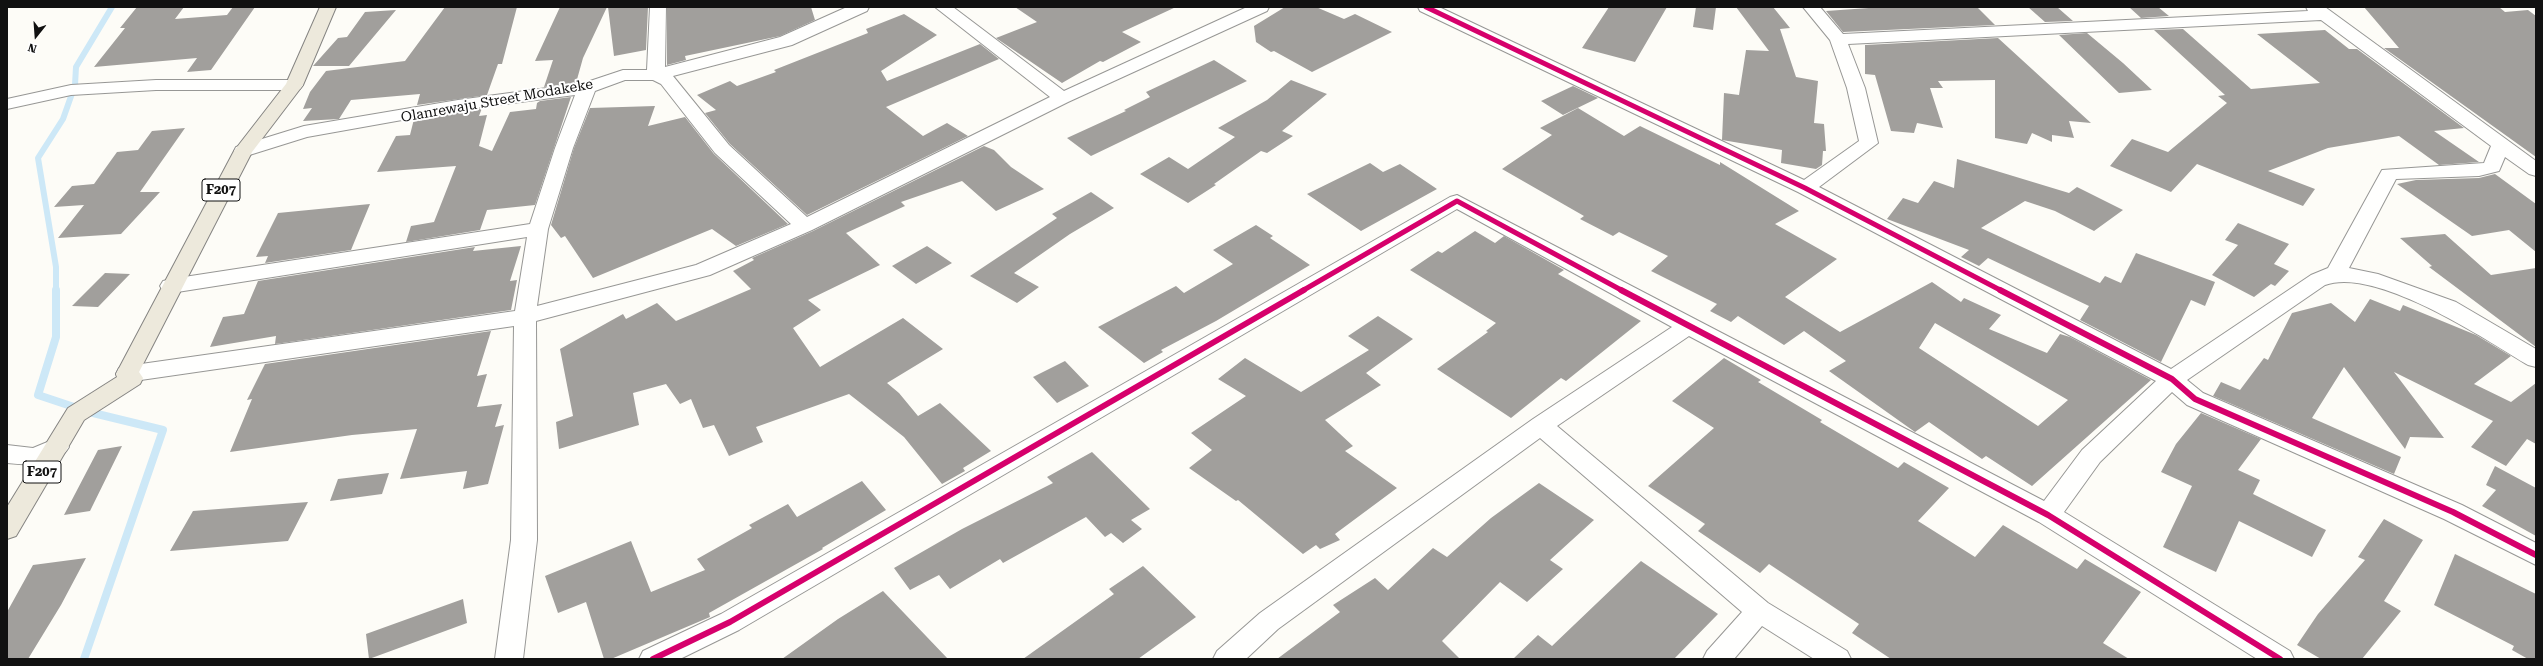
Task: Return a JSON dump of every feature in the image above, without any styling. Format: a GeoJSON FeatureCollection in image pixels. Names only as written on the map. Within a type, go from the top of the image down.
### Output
{"type":"FeatureCollection","features":[{"type":"Feature","properties":{"kind":"main road","name":"F207"},"geometry":{"type":"LineString","coordinates":[[7,529],[76,414],[129,376],[171,286],[243,151],[294,85],[328,7]]}},
{"type":"Feature","properties":{"kind":"street"},"geometry":{"type":"LineString","coordinates":[[658,7],[656,75],[667,80],[722,149],[805,226]]}},
{"type":"Feature","properties":{"kind":"street","name":"Olanrewaju Street Modakeke"},"geometry":{"type":"LineString","coordinates":[[243,151],[304,132],[393,118],[458,105],[587,88],[623,75],[656,75],[786,41],[861,7]]}},
{"type":"Feature","properties":{"kind":"street"},"geometry":{"type":"LineString","coordinates":[[943,7],[1062,98]]}},
{"type":"Feature","properties":{"kind":"street"},"geometry":{"type":"LineString","coordinates":[[129,376],[525,317],[702,270],[805,226],[1062,98],[1261,7]]}},
{"type":"Feature","properties":{"kind":"street"},"geometry":{"type":"LineString","coordinates":[[1426,7],[1805,188],[2172,379],[2195,399],[2453,512],[2536,555]]}},
{"type":"Feature","properties":{"kind":"street"},"geometry":{"type":"LineString","coordinates":[[1805,188],[1869,143],[1856,88],[1838,39],[1811,7]]}},
{"type":"Feature","properties":{"kind":"street"},"geometry":{"type":"LineString","coordinates":[[1838,39],[2318,11],[2536,170]]}},
{"type":"Feature","properties":{"kind":"street"},"geometry":{"type":"LineString","coordinates":[[7,104],[71,90],[156,85],[294,85]]}},
{"type":"Feature","properties":{"kind":"street"},"geometry":{"type":"LineString","coordinates":[[509,659],[524,540],[525,317],[538,229],[564,148],[587,88]]}},
{"type":"Feature","properties":{"kind":"street"},"geometry":{"type":"LineString","coordinates":[[2336,273],[2389,174],[2480,170],[2492,168],[2501,143]]}},
{"type":"Feature","properties":{"kind":"street"},"geometry":{"type":"LineString","coordinates":[[653,659],[730,622],[1457,201],[1688,326],[2048,515],[2280,659]]}},
{"type":"Feature","properties":{"kind":"street"},"geometry":{"type":"LineString","coordinates":[[171,286],[538,229]]}},
{"type":"Feature","properties":{"kind":"street"},"geometry":{"type":"LineString","coordinates":[[2048,515],[2091,456],[2172,379],[2318,280],[2336,273],[2371,279],[2448,307],[2536,359]]}},
{"type":"Feature","properties":{"kind":"street"},"geometry":{"type":"LineString","coordinates":[[1227,659],[1269,621],[1541,425],[1688,326]]}},
{"type":"Feature","properties":{"kind":"street"},"geometry":{"type":"LineString","coordinates":[[1541,425],[1760,611],[1837,659]]}},
{"type":"Feature","properties":{"kind":"street"},"geometry":{"type":"LineString","coordinates":[[7,454],[35,457],[57,447]]}},
{"type":"Feature","properties":{"kind":"street"},"geometry":{"type":"LineString","coordinates":[[1717,659],[1760,611]]}},
{"type":"Feature","properties":{"kind":"building"},"geometry":{"type":"Polygon","coordinates":[[[137,7],[184,7],[175,19],[227,15],[233,7],[255,7],[211,70],[187,72],[197,58],[94,67],[125,28],[120,28],[137,7]]]}},
{"type":"Feature","properties":{"kind":"building"},"geometry":{"type":"Polygon","coordinates":[[[445,7],[517,7],[502,64],[498,64],[487,95],[417,105],[420,94],[351,100],[339,119],[303,121],[312,108],[303,109],[310,92],[326,71],[405,61],[445,7]]]}},
{"type":"Feature","properties":{"kind":"building"},"geometry":{"type":"Polygon","coordinates":[[[560,7],[607,7],[583,58],[576,83],[544,87],[553,60],[535,61],[560,7]]]}},
{"type":"Feature","properties":{"kind":"building"},"geometry":{"type":"Polygon","coordinates":[[[608,7],[648,7],[646,50],[614,56],[608,7]]]}},
{"type":"Feature","properties":{"kind":"building"},"geometry":{"type":"Polygon","coordinates":[[[667,7],[811,7],[815,20],[780,36],[685,56],[686,60],[667,65],[667,7]]]}},
{"type":"Feature","properties":{"kind":"building"},"geometry":{"type":"Polygon","coordinates":[[[1015,7],[1176,7],[1122,32],[1141,42],[1103,62],[1100,61],[1062,83],[996,38],[1037,22],[1015,7]]]}},
{"type":"Feature","properties":{"kind":"building"},"geometry":{"type":"Polygon","coordinates":[[[1285,7],[1316,7],[1344,19],[1355,14],[1392,32],[1312,72],[1274,51],[1271,52],[1256,42],[1254,26],[1285,7]]]}},
{"type":"Feature","properties":{"kind":"building"},"geometry":{"type":"Polygon","coordinates":[[[1609,7],[1667,7],[1635,62],[1582,48],[1609,7]]]}},
{"type":"Feature","properties":{"kind":"building"},"geometry":{"type":"Polygon","coordinates":[[[1696,7],[1716,7],[1713,30],[1693,27],[1696,7]]]}},
{"type":"Feature","properties":{"kind":"building"},"geometry":{"type":"Polygon","coordinates":[[[1736,7],[1773,7],[1790,28],[1780,29],[1796,77],[1818,81],[1814,123],[1824,124],[1826,151],[1823,151],[1822,165],[1816,169],[1781,163],[1782,150],[1722,140],[1724,93],[1739,95],[1746,50],[1769,51],[1736,7]]]}},
{"type":"Feature","properties":{"kind":"building"},"geometry":{"type":"Polygon","coordinates":[[[1883,7],[1977,7],[1995,25],[1843,32],[1826,11],[1883,7]]]}},
{"type":"Feature","properties":{"kind":"building"},"geometry":{"type":"Polygon","coordinates":[[[2028,7],[2057,7],[2073,21],[2045,22],[2028,7]]]}},
{"type":"Feature","properties":{"kind":"building"},"geometry":{"type":"Polygon","coordinates":[[[2129,7],[2158,7],[2169,16],[2141,18],[2129,7]]]}},
{"type":"Feature","properties":{"kind":"building"},"geometry":{"type":"Polygon","coordinates":[[[2364,7],[2499,7],[2505,12],[2528,10],[2536,16],[2536,157],[2384,48],[2399,48],[2364,7]]]}},
{"type":"Feature","properties":{"kind":"building"},"geometry":{"type":"Polygon","coordinates":[[[396,10],[349,66],[313,66],[338,38],[347,37],[365,12],[396,10]]]}},
{"type":"Feature","properties":{"kind":"building"},"geometry":{"type":"Polygon","coordinates":[[[904,14],[937,35],[881,71],[887,81],[980,44],[999,59],[886,107],[923,136],[947,123],[968,136],[807,215],[730,144],[705,113],[716,110],[697,95],[730,81],[737,86],[776,72],[774,70],[868,33],[866,29],[904,14]]]}},
{"type":"Feature","properties":{"kind":"building"},"geometry":{"type":"Polygon","coordinates":[[[2183,29],[2251,89],[2320,83],[2257,34],[2325,30],[2349,49],[2357,49],[2464,128],[2434,131],[2479,162],[2439,165],[2399,136],[2328,148],[2268,171],[2315,189],[2303,206],[2197,164],[2171,192],[2110,166],[2132,139],[2168,152],[2227,103],[2218,96],[2225,95],[2154,30],[2183,29]]]}},
{"type":"Feature","properties":{"kind":"building"},"geometry":{"type":"Polygon","coordinates":[[[2087,33],[2152,90],[2119,93],[2059,35],[2087,33]]]}},
{"type":"Feature","properties":{"kind":"building"},"geometry":{"type":"Polygon","coordinates":[[[1998,38],[2091,123],[2069,121],[2074,138],[2052,135],[2052,142],[2032,133],[2027,144],[1995,138],[1995,80],[1938,81],[1943,88],[1930,88],[1943,128],[1917,123],[1914,133],[1891,131],[1875,75],[1865,74],[1865,45],[1998,38]]]}},
{"type":"Feature","properties":{"kind":"building"},"geometry":{"type":"Polygon","coordinates":[[[1214,60],[1247,81],[1091,156],[1067,138],[1126,111],[1124,110],[1150,97],[1146,92],[1214,60]]]}},
{"type":"Feature","properties":{"kind":"building"},"geometry":{"type":"Polygon","coordinates":[[[1291,80],[1327,94],[1282,131],[1293,136],[1267,153],[1261,151],[1214,184],[1216,185],[1188,203],[1140,174],[1169,157],[1188,169],[1235,137],[1218,128],[1267,100],[1291,80]]]}},
{"type":"Feature","properties":{"kind":"building"},"geometry":{"type":"Polygon","coordinates":[[[1573,86],[1598,98],[1563,115],[1541,101],[1573,86]]]}},
{"type":"Feature","properties":{"kind":"building"},"geometry":{"type":"Polygon","coordinates":[[[571,97],[535,205],[487,210],[480,230],[406,242],[411,226],[434,222],[456,166],[377,172],[396,136],[410,135],[414,119],[482,108],[479,116],[487,115],[479,146],[492,151],[510,112],[536,109],[537,103],[540,101],[571,97]]]}},
{"type":"Feature","properties":{"kind":"building"},"geometry":{"type":"Polygon","coordinates":[[[655,106],[648,126],[685,117],[714,154],[788,224],[736,246],[712,229],[593,278],[565,236],[561,238],[551,225],[574,148],[590,108],[655,106]]]}},
{"type":"Feature","properties":{"kind":"building"},"geometry":{"type":"Polygon","coordinates":[[[1578,108],[1624,136],[1640,126],[1720,165],[1720,162],[1799,211],[1775,224],[1837,259],[1785,297],[1840,332],[1932,282],[1961,302],[1964,298],[2001,315],[1989,329],[2047,353],[2060,334],[2070,337],[2151,380],[2032,486],[1986,456],[1982,459],[1929,422],[1915,432],[1829,371],[1846,361],[1804,331],[1784,345],[1738,316],[1731,322],[1710,311],[1717,304],[1651,271],[1668,256],[1619,232],[1613,236],[1580,219],[1584,216],[1502,169],[1552,135],[1540,128],[1578,108]],[[1935,323],[1919,348],[2038,426],[2068,400],[1935,323]]]}},
{"type":"Feature","properties":{"kind":"building"},"geometry":{"type":"Polygon","coordinates":[[[185,128],[140,192],[160,192],[121,234],[58,238],[84,205],[54,207],[72,186],[94,184],[117,152],[138,150],[152,131],[185,128]]]}},
{"type":"Feature","properties":{"kind":"building"},"geometry":{"type":"Polygon","coordinates":[[[984,146],[994,150],[1011,167],[1044,189],[996,211],[962,181],[901,202],[905,206],[846,233],[880,265],[808,300],[821,310],[793,328],[820,367],[903,318],[943,349],[887,383],[899,393],[918,416],[940,403],[991,451],[963,468],[965,471],[942,484],[904,437],[849,394],[756,427],[763,442],[729,456],[714,425],[703,428],[691,399],[680,404],[666,384],[633,393],[639,425],[559,449],[556,422],[573,416],[560,349],[623,314],[626,319],[657,303],[676,321],[751,289],[733,271],[754,260],[752,258],[813,231],[984,146]]]}},
{"type":"Feature","properties":{"kind":"building"},"geometry":{"type":"Polygon","coordinates":[[[1957,159],[2069,193],[2077,187],[2123,210],[2094,231],[2055,211],[2025,201],[1981,228],[2100,283],[2105,276],[2121,283],[2136,253],[2215,282],[2205,306],[2191,300],[2161,362],[2080,320],[2089,306],[1988,258],[1979,266],[1961,257],[1969,250],[1887,219],[1903,198],[1918,203],[1934,181],[1954,188],[1957,159]]]}},
{"type":"Feature","properties":{"kind":"building"},"geometry":{"type":"Polygon","coordinates":[[[1370,163],[1383,172],[1400,164],[1437,189],[1361,231],[1307,194],[1370,163]]]}},
{"type":"Feature","properties":{"kind":"building"},"geometry":{"type":"Polygon","coordinates":[[[2495,174],[2536,204],[2536,252],[2509,230],[2472,236],[2397,184],[2416,180],[2479,178],[2495,174]]]}},
{"type":"Feature","properties":{"kind":"building"},"geometry":{"type":"Polygon","coordinates":[[[1091,192],[1114,208],[1070,234],[1014,273],[1039,287],[1017,303],[970,276],[1057,218],[1052,214],[1091,192]]]}},
{"type":"Feature","properties":{"kind":"building"},"geometry":{"type":"Polygon","coordinates":[[[370,204],[351,250],[265,263],[268,256],[256,257],[278,213],[370,204]]]}},
{"type":"Feature","properties":{"kind":"building"},"geometry":{"type":"Polygon","coordinates":[[[2238,223],[2289,244],[2274,264],[2289,271],[2275,286],[2271,284],[2254,297],[2212,275],[2238,245],[2225,240],[2238,223]]]}},
{"type":"Feature","properties":{"kind":"building"},"geometry":{"type":"Polygon","coordinates":[[[1256,225],[1273,236],[1270,238],[1310,265],[1216,321],[1161,350],[1163,352],[1144,363],[1098,327],[1176,286],[1184,293],[1233,264],[1213,250],[1256,225]]]}},
{"type":"Feature","properties":{"kind":"building"},"geometry":{"type":"Polygon","coordinates":[[[1475,231],[1495,243],[1504,236],[1564,270],[1558,274],[1641,321],[1566,381],[1561,378],[1511,418],[1437,369],[1488,332],[1486,331],[1496,323],[1410,270],[1438,251],[1442,253],[1475,231]]]}},
{"type":"Feature","properties":{"kind":"building"},"geometry":{"type":"Polygon","coordinates":[[[2445,234],[2491,275],[2536,268],[2536,347],[2429,267],[2432,266],[2400,238],[2445,234]]]}},
{"type":"Feature","properties":{"kind":"building"},"geometry":{"type":"Polygon","coordinates":[[[521,246],[510,281],[517,280],[511,310],[275,344],[276,336],[210,347],[223,317],[244,314],[258,281],[475,247],[473,251],[521,246]]]}},
{"type":"Feature","properties":{"kind":"building"},"geometry":{"type":"Polygon","coordinates":[[[927,246],[952,263],[916,284],[892,266],[927,246]]]}},
{"type":"Feature","properties":{"kind":"building"},"geometry":{"type":"Polygon","coordinates":[[[105,273],[130,274],[98,307],[72,306],[105,273]]]}},
{"type":"Feature","properties":{"kind":"building"},"geometry":{"type":"Polygon","coordinates":[[[2370,299],[2400,311],[2403,305],[2476,335],[2511,356],[2474,384],[2511,402],[2536,383],[2536,444],[2527,439],[2506,466],[2471,447],[2493,421],[2394,372],[2444,438],[2410,437],[2405,449],[2344,367],[2312,418],[2401,457],[2394,474],[2213,396],[2221,382],[2240,390],[2264,358],[2268,360],[2292,313],[2331,303],[2355,322],[2370,299]]]}},
{"type":"Feature","properties":{"kind":"building"},"geometry":{"type":"Polygon","coordinates":[[[1378,316],[1413,339],[1366,373],[1381,385],[1325,420],[1353,446],[1345,451],[1397,488],[1335,534],[1340,540],[1320,549],[1316,545],[1303,554],[1238,500],[1236,501],[1189,468],[1212,450],[1191,433],[1246,396],[1218,379],[1245,358],[1301,392],[1369,350],[1348,336],[1378,316]]]}},
{"type":"Feature","properties":{"kind":"building"},"geometry":{"type":"Polygon","coordinates":[[[491,331],[477,376],[487,374],[477,407],[502,404],[495,427],[504,425],[488,484],[463,489],[467,471],[400,479],[417,429],[352,435],[230,452],[252,399],[247,400],[265,364],[491,331]]]}},
{"type":"Feature","properties":{"kind":"building"},"geometry":{"type":"Polygon","coordinates":[[[1724,358],[1761,380],[1758,382],[1822,420],[1820,422],[1898,468],[1904,462],[1949,488],[1918,521],[1975,557],[2003,525],[2077,569],[2085,559],[2141,592],[2103,643],[2129,659],[1891,659],[1852,633],[1859,624],[1769,564],[1760,573],[1698,531],[1705,524],[1648,486],[1714,428],[1672,401],[1724,358]]]}},
{"type":"Feature","properties":{"kind":"building"},"geometry":{"type":"Polygon","coordinates":[[[1065,361],[1089,386],[1057,403],[1033,377],[1065,361]]]}},
{"type":"Feature","properties":{"kind":"building"},"geometry":{"type":"Polygon","coordinates":[[[2201,413],[2261,439],[2238,470],[2260,480],[2253,494],[2326,530],[2312,557],[2239,521],[2216,572],[2163,547],[2192,486],[2161,472],[2176,444],[2201,413]]]}},
{"type":"Feature","properties":{"kind":"building"},"geometry":{"type":"Polygon","coordinates":[[[122,446],[90,511],[64,515],[98,450],[122,446]]]}},
{"type":"Feature","properties":{"kind":"building"},"geometry":{"type":"Polygon","coordinates":[[[1092,452],[1150,509],[1131,520],[1142,529],[1123,543],[1111,533],[1105,537],[1086,517],[1003,563],[1000,559],[950,589],[939,575],[910,590],[894,568],[962,529],[1053,483],[1047,477],[1092,452]]]}},
{"type":"Feature","properties":{"kind":"building"},"geometry":{"type":"Polygon","coordinates":[[[2495,466],[2536,488],[2536,536],[2482,506],[2496,490],[2486,485],[2495,466]]]}},
{"type":"Feature","properties":{"kind":"building"},"geometry":{"type":"Polygon","coordinates":[[[389,473],[382,494],[330,501],[338,479],[389,473]]]}},
{"type":"Feature","properties":{"kind":"building"},"geometry":{"type":"Polygon","coordinates":[[[862,481],[886,510],[822,548],[823,549],[709,613],[710,617],[611,659],[604,659],[586,602],[558,613],[545,576],[631,541],[651,592],[705,570],[697,559],[752,528],[749,525],[788,504],[797,517],[862,481]]]}},
{"type":"Feature","properties":{"kind":"building"},"geometry":{"type":"Polygon","coordinates":[[[1539,483],[1594,520],[1550,560],[1563,569],[1527,602],[1500,582],[1442,641],[1460,659],[1277,659],[1340,612],[1333,605],[1375,578],[1388,590],[1433,548],[1447,557],[1491,518],[1539,483]]]}},
{"type":"Feature","properties":{"kind":"building"},"geometry":{"type":"Polygon","coordinates":[[[308,502],[288,541],[170,551],[193,511],[308,502]]]}},
{"type":"Feature","properties":{"kind":"building"},"geometry":{"type":"Polygon","coordinates":[[[2384,519],[2423,540],[2384,601],[2401,611],[2362,659],[2321,659],[2297,645],[2318,614],[2365,560],[2358,557],[2384,519]]]}},
{"type":"Feature","properties":{"kind":"building"},"geometry":{"type":"Polygon","coordinates":[[[2455,554],[2536,594],[2536,659],[2528,659],[2512,650],[2514,646],[2434,605],[2455,554]]]}},
{"type":"Feature","properties":{"kind":"building"},"geometry":{"type":"Polygon","coordinates":[[[86,558],[61,605],[28,659],[7,659],[7,612],[33,565],[86,558]]]}},
{"type":"Feature","properties":{"kind":"building"},"geometry":{"type":"Polygon","coordinates":[[[1641,561],[1718,614],[1674,659],[1513,659],[1538,635],[1552,646],[1641,561]]]}},
{"type":"Feature","properties":{"kind":"building"},"geometry":{"type":"Polygon","coordinates":[[[1143,566],[1196,617],[1138,659],[1023,659],[1114,594],[1109,589],[1143,566]]]}},
{"type":"Feature","properties":{"kind":"building"},"geometry":{"type":"Polygon","coordinates":[[[883,591],[948,659],[782,659],[838,619],[883,591]]]}},
{"type":"Feature","properties":{"kind":"building"},"geometry":{"type":"Polygon","coordinates":[[[463,599],[467,623],[369,659],[366,634],[463,599]]]}},
{"type":"Feature","properties":{"kind":"waterway"},"geometry":{"type":"LineString","coordinates":[[84,659],[163,430],[89,412],[38,395],[56,337],[56,267],[38,158],[63,119],[75,85],[76,67],[112,7]]}},
{"type":"Feature","properties":{"kind":"cycle path"},"geometry":{"type":"LineString","coordinates":[[1426,7],[1805,188],[2172,379],[2195,399],[2453,512],[2536,555]]}},
{"type":"Feature","properties":{"kind":"cycle path"},"geometry":{"type":"LineString","coordinates":[[653,659],[730,622],[1457,201],[1688,326],[2048,515],[2280,659]]}}]}
